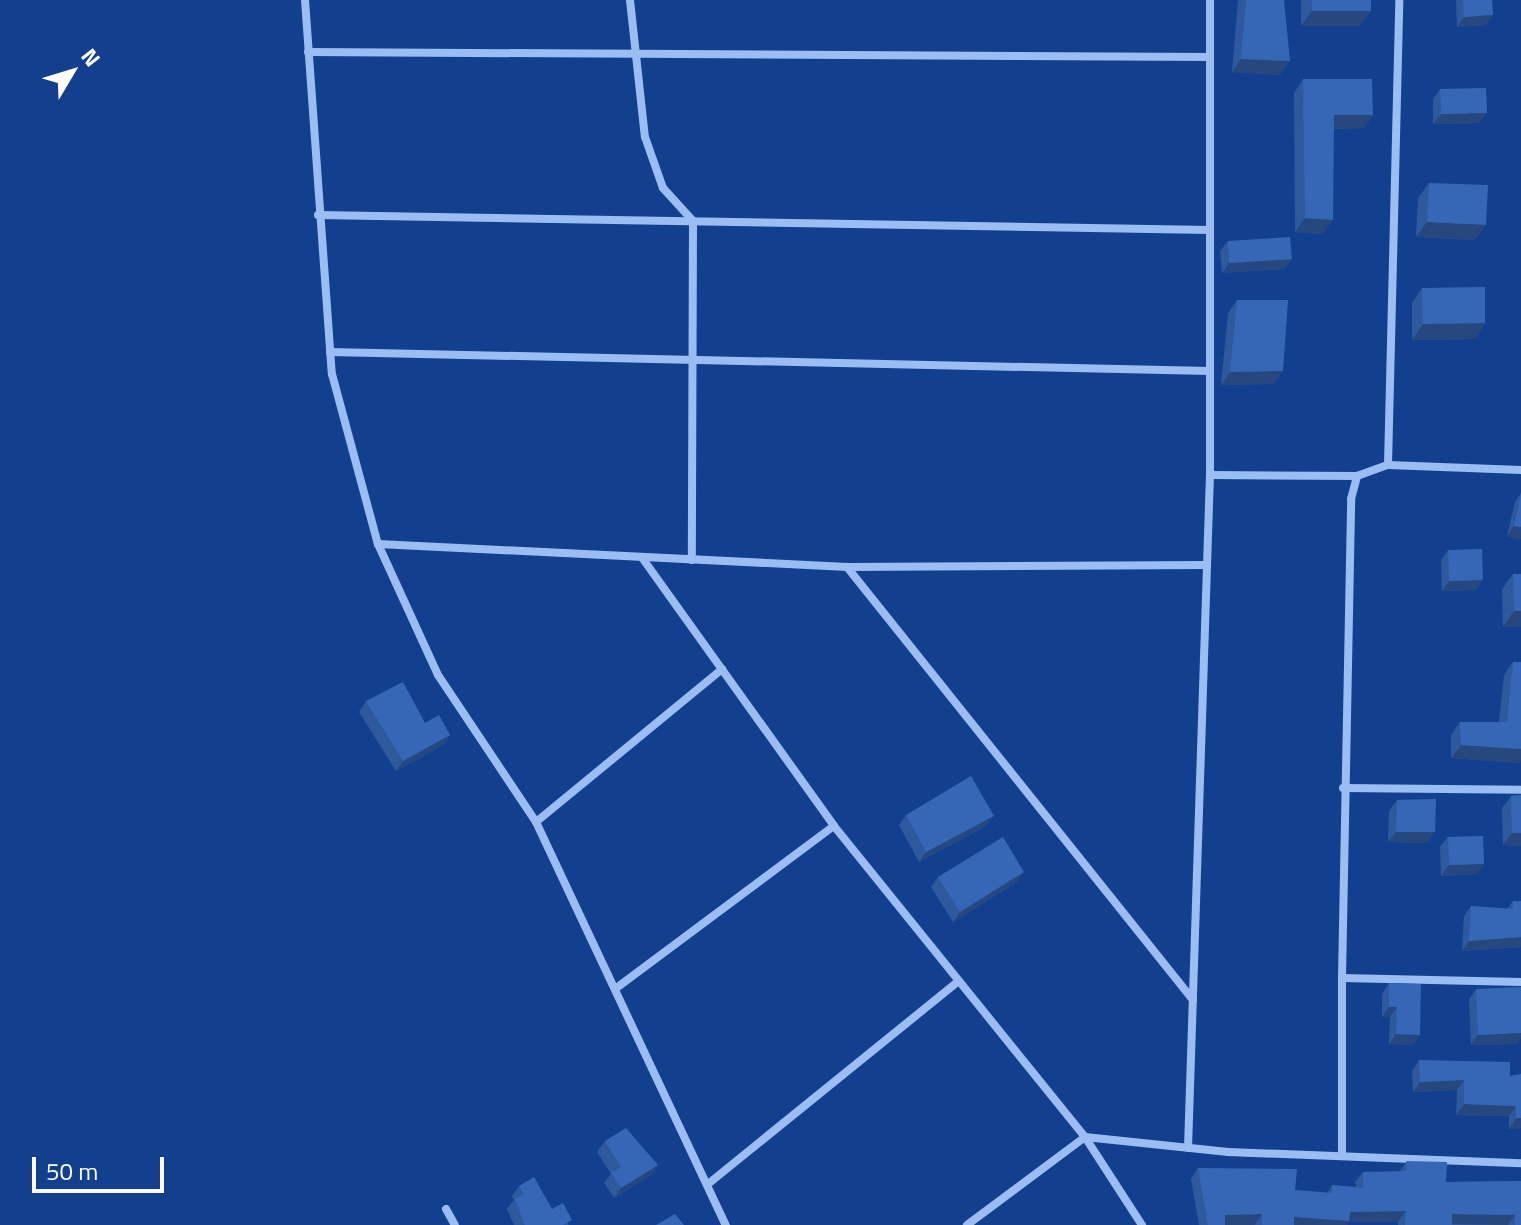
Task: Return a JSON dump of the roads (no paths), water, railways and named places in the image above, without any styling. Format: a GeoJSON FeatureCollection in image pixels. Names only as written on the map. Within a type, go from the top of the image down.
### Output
{"type":"FeatureCollection","features":[{"type":"Feature","properties":{"kind":"street"},"geometry":{"type":"LineString","coordinates":[[305,0],[330,352],[378,544],[438,675],[536,822],[726,1225]]}},
{"type":"Feature","properties":{"kind":"street"},"geometry":{"type":"LineString","coordinates":[[630,0],[645,137],[663,188],[693,221],[695,360],[692,560]]}},
{"type":"Feature","properties":{"kind":"street"},"geometry":{"type":"LineString","coordinates":[[1188,1148],[1210,475],[1210,0]]}},
{"type":"Feature","properties":{"kind":"street"},"geometry":{"type":"LineString","coordinates":[[1388,465],[1399,0]]}},
{"type":"Feature","properties":{"kind":"street"},"geometry":{"type":"LineString","coordinates":[[308,52],[1210,57]]}},
{"type":"Feature","properties":{"kind":"street"},"geometry":{"type":"LineString","coordinates":[[318,215],[1210,230]]}},
{"type":"Feature","properties":{"kind":"street"},"geometry":{"type":"LineString","coordinates":[[330,352],[1210,371]]}},
{"type":"Feature","properties":{"kind":"street"},"geometry":{"type":"LineString","coordinates":[[1210,475],[1357,476],[1388,465],[1521,470]]}},
{"type":"Feature","properties":{"kind":"street"},"geometry":{"type":"LineString","coordinates":[[1342,1156],[1343,788],[1351,499],[1357,476]]}},
{"type":"Feature","properties":{"kind":"street"},"geometry":{"type":"LineString","coordinates":[[378,544],[847,567],[1207,565]]}},
{"type":"Feature","properties":{"kind":"street"},"geometry":{"type":"LineString","coordinates":[[643,559],[834,826],[955,984],[1085,1137],[1142,1225]]}},
{"type":"Feature","properties":{"kind":"street"},"geometry":{"type":"LineString","coordinates":[[847,567],[1193,1000]]}},
{"type":"Feature","properties":{"kind":"street"},"geometry":{"type":"LineString","coordinates":[[536,822],[722,669]]}},
{"type":"Feature","properties":{"kind":"street"},"geometry":{"type":"LineString","coordinates":[[1343,788],[1521,790]]}},
{"type":"Feature","properties":{"kind":"street"},"geometry":{"type":"LineString","coordinates":[[615,989],[834,826]]}},
{"type":"Feature","properties":{"kind":"street"},"geometry":{"type":"LineString","coordinates":[[1342,978],[1521,982]]}},
{"type":"Feature","properties":{"kind":"street"},"geometry":{"type":"LineString","coordinates":[[708,1184],[955,984]]}},
{"type":"Feature","properties":{"kind":"street"},"geometry":{"type":"LineString","coordinates":[[967,1225],[1085,1137],[1188,1148],[1521,1163]]}},
{"type":"Feature","properties":{"kind":"street"},"geometry":{"type":"LineString","coordinates":[[446,1209],[455,1225]]}}]}
